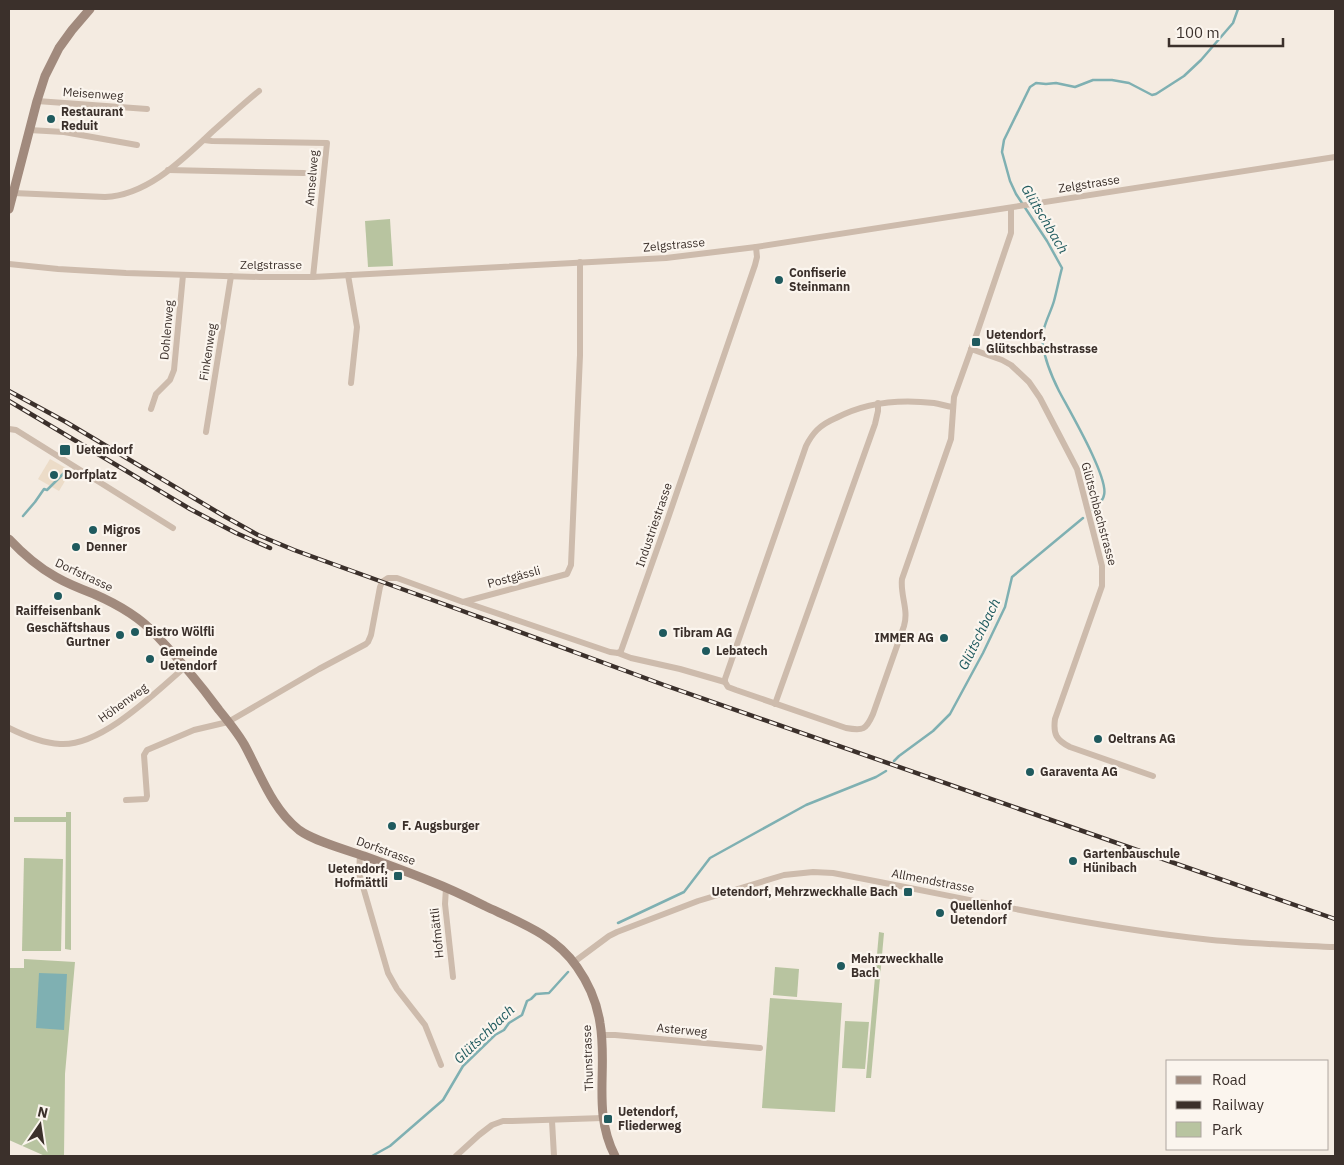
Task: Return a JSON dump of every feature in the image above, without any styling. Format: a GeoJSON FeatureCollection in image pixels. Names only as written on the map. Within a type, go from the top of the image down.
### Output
{"type":"FeatureCollection","features":[{"type":"Feature","properties":{"kind":"main road"},"geometry":{"type":"LineString","coordinates":[[9,209],[36,101],[45,76],[52,60],[72,30],[90,9]]}},
{"type":"Feature","properties":{"kind":"main road","name":"Dorfstrasse"},"geometry":{"type":"LineString","coordinates":[[9,539],[32,562],[48,573],[126,610],[157,636],[186,667],[244,744],[275,802],[293,825],[309,836],[446,888],[533,928],[558,946],[574,962]]}},
{"type":"Feature","properties":{"kind":"main road","name":"Thunstrasse"},"geometry":{"type":"LineString","coordinates":[[574,962],[593,996],[599,1016],[602,1035],[601,1101],[607,1138],[615,1156]]}},
{"type":"Feature","properties":{"kind":"street"},"geometry":{"type":"LineString","coordinates":[[13,193],[105,198],[120,196],[142,187],[168,170],[259,90]]}},
{"type":"Feature","properties":{"kind":"street","name":"Meisenweg"},"geometry":{"type":"LineString","coordinates":[[36,101],[147,110]]}},
{"type":"Feature","properties":{"kind":"street"},"geometry":{"type":"LineString","coordinates":[[29,130],[64,132],[138,145]]}},
{"type":"Feature","properties":{"kind":"street","name":"Amselweg"},"geometry":{"type":"LineString","coordinates":[[204,140],[327,144],[313,277]]}},
{"type":"Feature","properties":{"kind":"street","name":"Zelgstrasse"},"geometry":{"type":"LineString","coordinates":[[9,264],[68,270],[183,275],[313,277],[680,257],[1335,158]]}},
{"type":"Feature","properties":{"kind":"street","name":"Amselweg"},"geometry":{"type":"LineString","coordinates":[[168,170],[304,173]]}},
{"type":"Feature","properties":{"kind":"street"},"geometry":{"type":"LineString","coordinates":[[952,407],[934,403],[878,403],[861,407],[816,430],[806,446],[725,679],[728,687],[846,728],[861,730],[868,725],[906,620],[902,578],[951,439],[954,397],[1011,233],[1013,207]]}},
{"type":"Feature","properties":{"kind":"street","name":"Industriestrasse"},"geometry":{"type":"LineString","coordinates":[[618,653],[623,648],[752,274],[756,261],[756,247]]}},
{"type":"Feature","properties":{"kind":"street","name":"Postgässli"},"geometry":{"type":"LineString","coordinates":[[463,602],[566,574],[571,566],[580,355],[580,262]]}},
{"type":"Feature","properties":{"kind":"street","name":"Dohlenweg"},"geometry":{"type":"LineString","coordinates":[[151,410],[156,394],[170,380],[174,370],[183,275]]}},
{"type":"Feature","properties":{"kind":"street"},"geometry":{"type":"LineString","coordinates":[[348,275],[357,327],[351,382]]}},
{"type":"Feature","properties":{"kind":"street","name":"Finkenweg"},"geometry":{"type":"LineString","coordinates":[[206,432],[231,276]]}},
{"type":"Feature","properties":{"kind":"street","name":"Glütschbachstrasse"},"geometry":{"type":"LineString","coordinates":[[971,349],[1011,365],[1035,389],[1077,469],[1102,566],[1102,586],[1055,719],[1054,729],[1062,743],[1070,747],[1153,776]]}},
{"type":"Feature","properties":{"kind":"street"},"geometry":{"type":"LineString","coordinates":[[775,704],[875,424],[878,403]]}},
{"type":"Feature","properties":{"kind":"street"},"geometry":{"type":"LineString","coordinates":[[9,429],[16,430],[172,528]]}},
{"type":"Feature","properties":{"kind":"street"},"geometry":{"type":"LineString","coordinates":[[126,800],[146,799],[144,755],[147,750],[194,730],[228,722],[366,644],[371,635],[380,587],[388,578],[397,578],[610,652],[725,682]]}},
{"type":"Feature","properties":{"kind":"street","name":"Höhenweg"},"geometry":{"type":"LineString","coordinates":[[9,728],[47,742],[62,744],[88,739],[130,714],[186,667]]}},
{"type":"Feature","properties":{"kind":"street"},"geometry":{"type":"LineString","coordinates":[[360,855],[359,872],[388,972],[397,989],[425,1025],[441,1065]]}},
{"type":"Feature","properties":{"kind":"street","name":"Allmendstrasse"},"geometry":{"type":"LineString","coordinates":[[574,962],[609,936],[698,901],[784,875],[813,872],[833,873],[1048,915],[1167,934],[1232,942],[1335,947]]}},
{"type":"Feature","properties":{"kind":"street","name":"Hofmättli"},"geometry":{"type":"LineString","coordinates":[[446,888],[445,904],[453,977]]}},
{"type":"Feature","properties":{"kind":"street","name":"Asterweg"},"geometry":{"type":"LineString","coordinates":[[602,1035],[760,1048]]}},
{"type":"Feature","properties":{"kind":"street"},"geometry":{"type":"LineString","coordinates":[[456,1156],[486,1129],[498,1122],[603,1118]]}},
{"type":"Feature","properties":{"kind":"street"},"geometry":{"type":"LineString","coordinates":[[552,1120],[554,1156]]}},
{"type":"Feature","properties":{"kind":"green space"},"geometry":{"type":"Polygon","coordinates":[[[390,219],[393,266],[368,267],[365,221],[390,219]]]}},
{"type":"Feature","properties":{"kind":"green space"},"geometry":{"type":"Polygon","coordinates":[[[66,812],[71,812],[71,950],[65,949],[66,822],[14,822],[14,817],[66,817],[66,812]]]}},
{"type":"Feature","properties":{"kind":"green space"},"geometry":{"type":"Polygon","coordinates":[[[24,858],[63,859],[61,951],[22,951],[24,858]]]}},
{"type":"Feature","properties":{"kind":"green space"},"geometry":{"type":"Polygon","coordinates":[[[879,932],[884,933],[871,1078],[866,1078],[879,932]]]}},
{"type":"Feature","properties":{"kind":"green space"},"geometry":{"type":"Polygon","coordinates":[[[24,959],[75,962],[65,1074],[64,1156],[45,1156],[9,1140],[9,968],[24,968],[24,959]]]}},
{"type":"Feature","properties":{"kind":"green space"},"geometry":{"type":"Polygon","coordinates":[[[775,967],[799,969],[797,997],[773,995],[775,967]]]}},
{"type":"Feature","properties":{"kind":"green space"},"geometry":{"type":"Polygon","coordinates":[[[770,998],[842,1003],[835,1112],[762,1108],[770,998]]]}},
{"type":"Feature","properties":{"kind":"green space"},"geometry":{"type":"Polygon","coordinates":[[[845,1021],[869,1022],[865,1069],[842,1068],[845,1021]]]}},
{"type":"Feature","properties":{"kind":"shaded area","name":"Dorfplatz"},"geometry":{"type":"Polygon","coordinates":[[[50,459],[71,471],[59,491],[38,479],[50,459]]]}},
{"type":"Feature","properties":{"kind":"water"},"geometry":{"type":"Polygon","coordinates":[[[39,973],[67,974],[64,1030],[36,1028],[39,973]]]}},
{"type":"Feature","properties":{"kind":"waterway","name":"Glütschbach"},"geometry":{"type":"LineString","coordinates":[[1093,510],[1101,502],[1104,495],[1104,486],[1095,460],[1054,380],[1047,363],[1042,339],[1062,268],[1047,241],[1016,194],[1010,181],[1002,152],[1004,140],[1030,87],[1036,83],[1056,83],[1075,87],[1093,80],[1112,80],[1129,83],[1152,95],[1156,94],[1184,76],[1201,60],[1233,23],[1238,9]]}},
{"type":"Feature","properties":{"kind":"waterway"},"geometry":{"type":"LineString","coordinates":[[23,516],[44,489],[47,490],[67,470]]}},
{"type":"Feature","properties":{"kind":"waterway","name":"Glütschbach"},"geometry":{"type":"LineString","coordinates":[[894,761],[933,731],[950,714],[1005,607],[1012,577],[1083,518]]}},
{"type":"Feature","properties":{"kind":"waterway","name":"Glütschbach"},"geometry":{"type":"LineString","coordinates":[[618,923],[684,892],[710,858],[806,805],[876,777],[886,771]]}},
{"type":"Feature","properties":{"kind":"waterway","name":"Glütschbach"},"geometry":{"type":"LineString","coordinates":[[372,1156],[390,1146],[443,1100],[463,1066],[495,1035],[522,1015],[527,1001],[536,994],[549,993],[568,972]]}},
{"type":"Feature","properties":{"kind":"railway"},"geometry":{"type":"LineString","coordinates":[[9,391],[66,422],[258,535],[294,550],[664,685],[1335,919]]}},
{"type":"Feature","properties":{"kind":"railway"},"geometry":{"type":"LineString","coordinates":[[9,401],[190,509],[270,548]]}},
{"type":"Feature","properties":{"kind":"place","name":"Restaurant Reduit"},"geometry":{"type":"Point","coordinates":[51,119]}},
{"type":"Feature","properties":{"kind":"place","name":"Confiserie Steinmann"},"geometry":{"type":"Point","coordinates":[779,280]}},
{"type":"Feature","properties":{"kind":"place","name":"Uetendorf, Glütschbachstrasse"},"geometry":{"type":"Point","coordinates":[976,342]}},
{"type":"Feature","properties":{"kind":"place","name":"Uetendorf"},"geometry":{"type":"Point","coordinates":[65,450]}},
{"type":"Feature","properties":{"kind":"place","name":"Dorfplatz"},"geometry":{"type":"Point","coordinates":[54,475]}},
{"type":"Feature","properties":{"kind":"place","name":"Migros"},"geometry":{"type":"Point","coordinates":[93,530]}},
{"type":"Feature","properties":{"kind":"place","name":"Denner"},"geometry":{"type":"Point","coordinates":[76,547]}},
{"type":"Feature","properties":{"kind":"place","name":"Raiffeisenbank"},"geometry":{"type":"Point","coordinates":[58,596]}},
{"type":"Feature","properties":{"kind":"place","name":"Bistro Wölfli"},"geometry":{"type":"Point","coordinates":[135,632]}},
{"type":"Feature","properties":{"kind":"place","name":"Tibram AG"},"geometry":{"type":"Point","coordinates":[663,633]}},
{"type":"Feature","properties":{"kind":"place","name":"Geschäftshaus Gurtner"},"geometry":{"type":"Point","coordinates":[120,635]}},
{"type":"Feature","properties":{"kind":"place","name":"IMMER AG"},"geometry":{"type":"Point","coordinates":[944,638]}},
{"type":"Feature","properties":{"kind":"place","name":"Lebatech"},"geometry":{"type":"Point","coordinates":[706,651]}},
{"type":"Feature","properties":{"kind":"place","name":"Gemeinde Uetendorf"},"geometry":{"type":"Point","coordinates":[150,659]}},
{"type":"Feature","properties":{"kind":"place","name":"Oeltrans AG"},"geometry":{"type":"Point","coordinates":[1098,739]}},
{"type":"Feature","properties":{"kind":"place","name":"Garaventa AG"},"geometry":{"type":"Point","coordinates":[1030,772]}},
{"type":"Feature","properties":{"kind":"place","name":"F. Augsburger"},"geometry":{"type":"Point","coordinates":[392,826]}},
{"type":"Feature","properties":{"kind":"place","name":"Gartenbauschule Hünibach"},"geometry":{"type":"Point","coordinates":[1073,861]}},
{"type":"Feature","properties":{"kind":"place","name":"Uetendorf, Hofmättli"},"geometry":{"type":"Point","coordinates":[398,876]}},
{"type":"Feature","properties":{"kind":"place","name":"Uetendorf, Mehrzweckhalle Bach"},"geometry":{"type":"Point","coordinates":[908,892]}},
{"type":"Feature","properties":{"kind":"place","name":"Quellenhof Uetendorf"},"geometry":{"type":"Point","coordinates":[940,913]}},
{"type":"Feature","properties":{"kind":"place","name":"Mehrzweckhalle Bach"},"geometry":{"type":"Point","coordinates":[841,966]}},
{"type":"Feature","properties":{"kind":"place","name":"Uetendorf, Fliederweg"},"geometry":{"type":"Point","coordinates":[608,1119]}}]}
